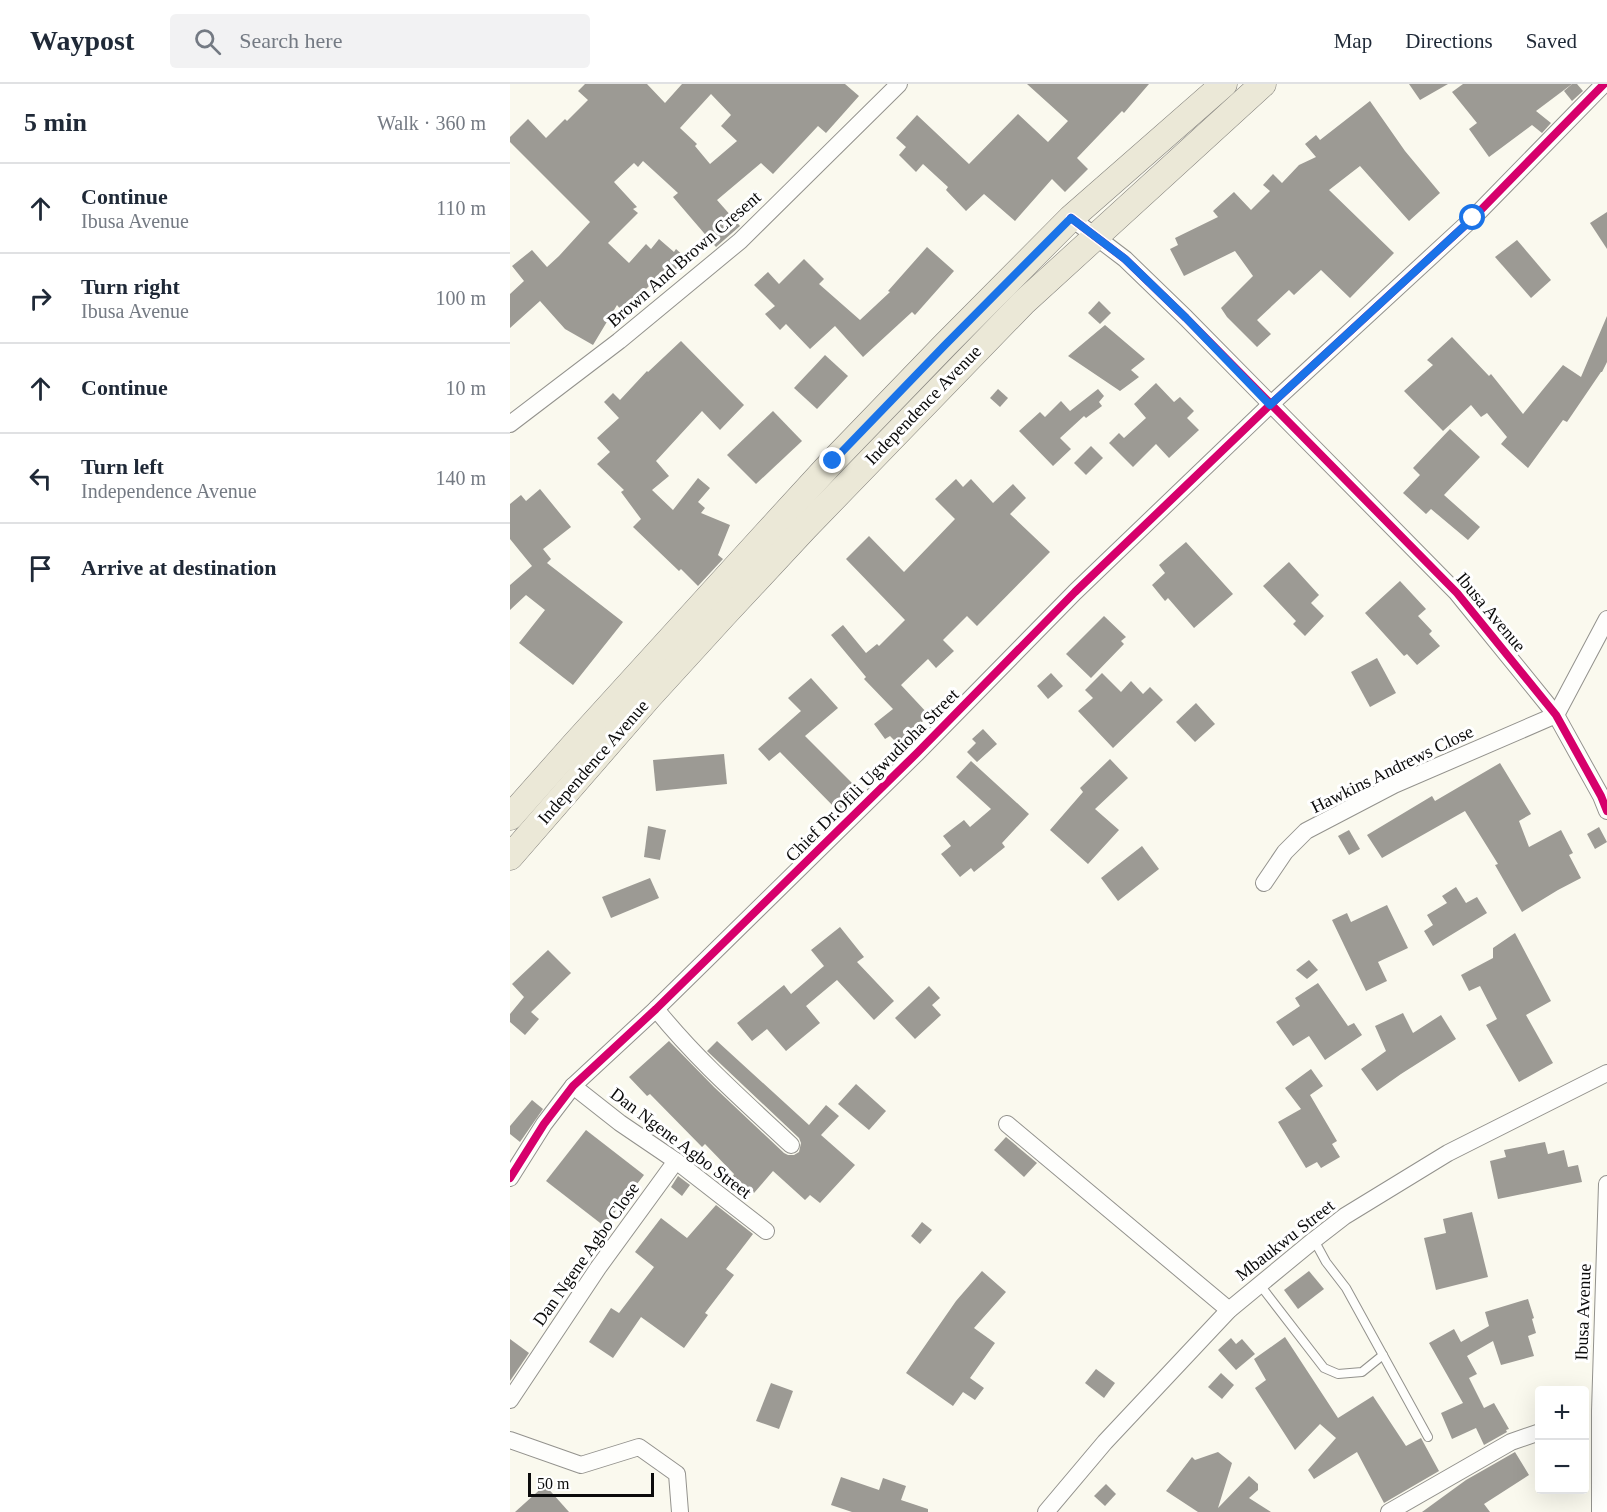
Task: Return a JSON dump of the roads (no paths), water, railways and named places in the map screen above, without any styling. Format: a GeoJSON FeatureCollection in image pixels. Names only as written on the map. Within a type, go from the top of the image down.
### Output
{"type":"FeatureCollection","features":[{"type":"Feature","properties":{"kind":"main road","name":"Independence Avenue"},"geometry":{"type":"LineString","coordinates":[[510,817],[833,461],[945,345],[1071,218],[1224,84]]}},
{"type":"Feature","properties":{"kind":"main road","name":"Independence Avenue"},"geometry":{"type":"LineString","coordinates":[[510,856],[649,697],[805,528],[1023,303],[1263,84]]}},
{"type":"Feature","properties":{"kind":"street","name":"Brown And Brown Cresent"},"geometry":{"type":"LineString","coordinates":[[510,424],[620,341],[740,241],[898,84]]}},
{"type":"Feature","properties":{"kind":"street"},"geometry":{"type":"LineString","coordinates":[[1270,405],[1473,218],[1604,84]]}},
{"type":"Feature","properties":{"kind":"street","name":"Ibusa Avenue"},"geometry":{"type":"LineString","coordinates":[[1071,218],[1125,259],[1186,318],[1457,594],[1556,715],[1607,811]]}},
{"type":"Feature","properties":{"kind":"street","name":"Chief Dr.Ofili Ugwudioha Street"},"geometry":{"type":"LineString","coordinates":[[510,1178],[544,1124],[573,1086],[656,1009],[917,753],[1075,592],[1270,405]]}},
{"type":"Feature","properties":{"kind":"street"},"geometry":{"type":"LineString","coordinates":[[1556,715],[1607,620]]}},
{"type":"Feature","properties":{"kind":"street","name":"Hawkins Andrews Close"},"geometry":{"type":"LineString","coordinates":[[1264,883],[1285,852],[1306,831],[1394,785],[1556,715]]}},
{"type":"Feature","properties":{"kind":"street"},"geometry":{"type":"LineString","coordinates":[[656,1009],[718,1079],[791,1145]]}},
{"type":"Feature","properties":{"kind":"street","name":"Mbaukwu Street"},"geometry":{"type":"LineString","coordinates":[[1046,1512],[1105,1442],[1229,1310],[1314,1240],[1345,1216],[1448,1153],[1607,1073]]}},
{"type":"Feature","properties":{"kind":"street","name":"Dan Ngene Agbo Street"},"geometry":{"type":"LineString","coordinates":[[573,1086],[620,1123],[676,1161],[766,1231]]}},
{"type":"Feature","properties":{"kind":"street"},"geometry":{"type":"LineString","coordinates":[[1007,1124],[1229,1310]]}},
{"type":"Feature","properties":{"kind":"street","name":"Dan Ngene Agbo Close"},"geometry":{"type":"LineString","coordinates":[[510,1400],[598,1268],[676,1161]]}},
{"type":"Feature","properties":{"kind":"street","name":"Ibusa Avenue"},"geometry":{"type":"LineString","coordinates":[[1600,1512],[1592,1414],[1607,1184]]}},
{"type":"Feature","properties":{"kind":"street"},"geometry":{"type":"LineString","coordinates":[[1389,1512],[1511,1442],[1535,1433]]}},
{"type":"Feature","properties":{"kind":"street"},"geometry":{"type":"LineString","coordinates":[[510,1440],[582,1465],[639,1447],[677,1474],[680,1512]]}},
{"type":"Feature","properties":{"kind":"lane"},"geometry":{"type":"LineString","coordinates":[[1314,1240],[1326,1262],[1346,1288],[1428,1437]]}},
{"type":"Feature","properties":{"kind":"lane"},"geometry":{"type":"LineString","coordinates":[[1260,1285],[1324,1368],[1338,1374],[1362,1372],[1383,1354]]}}]}
